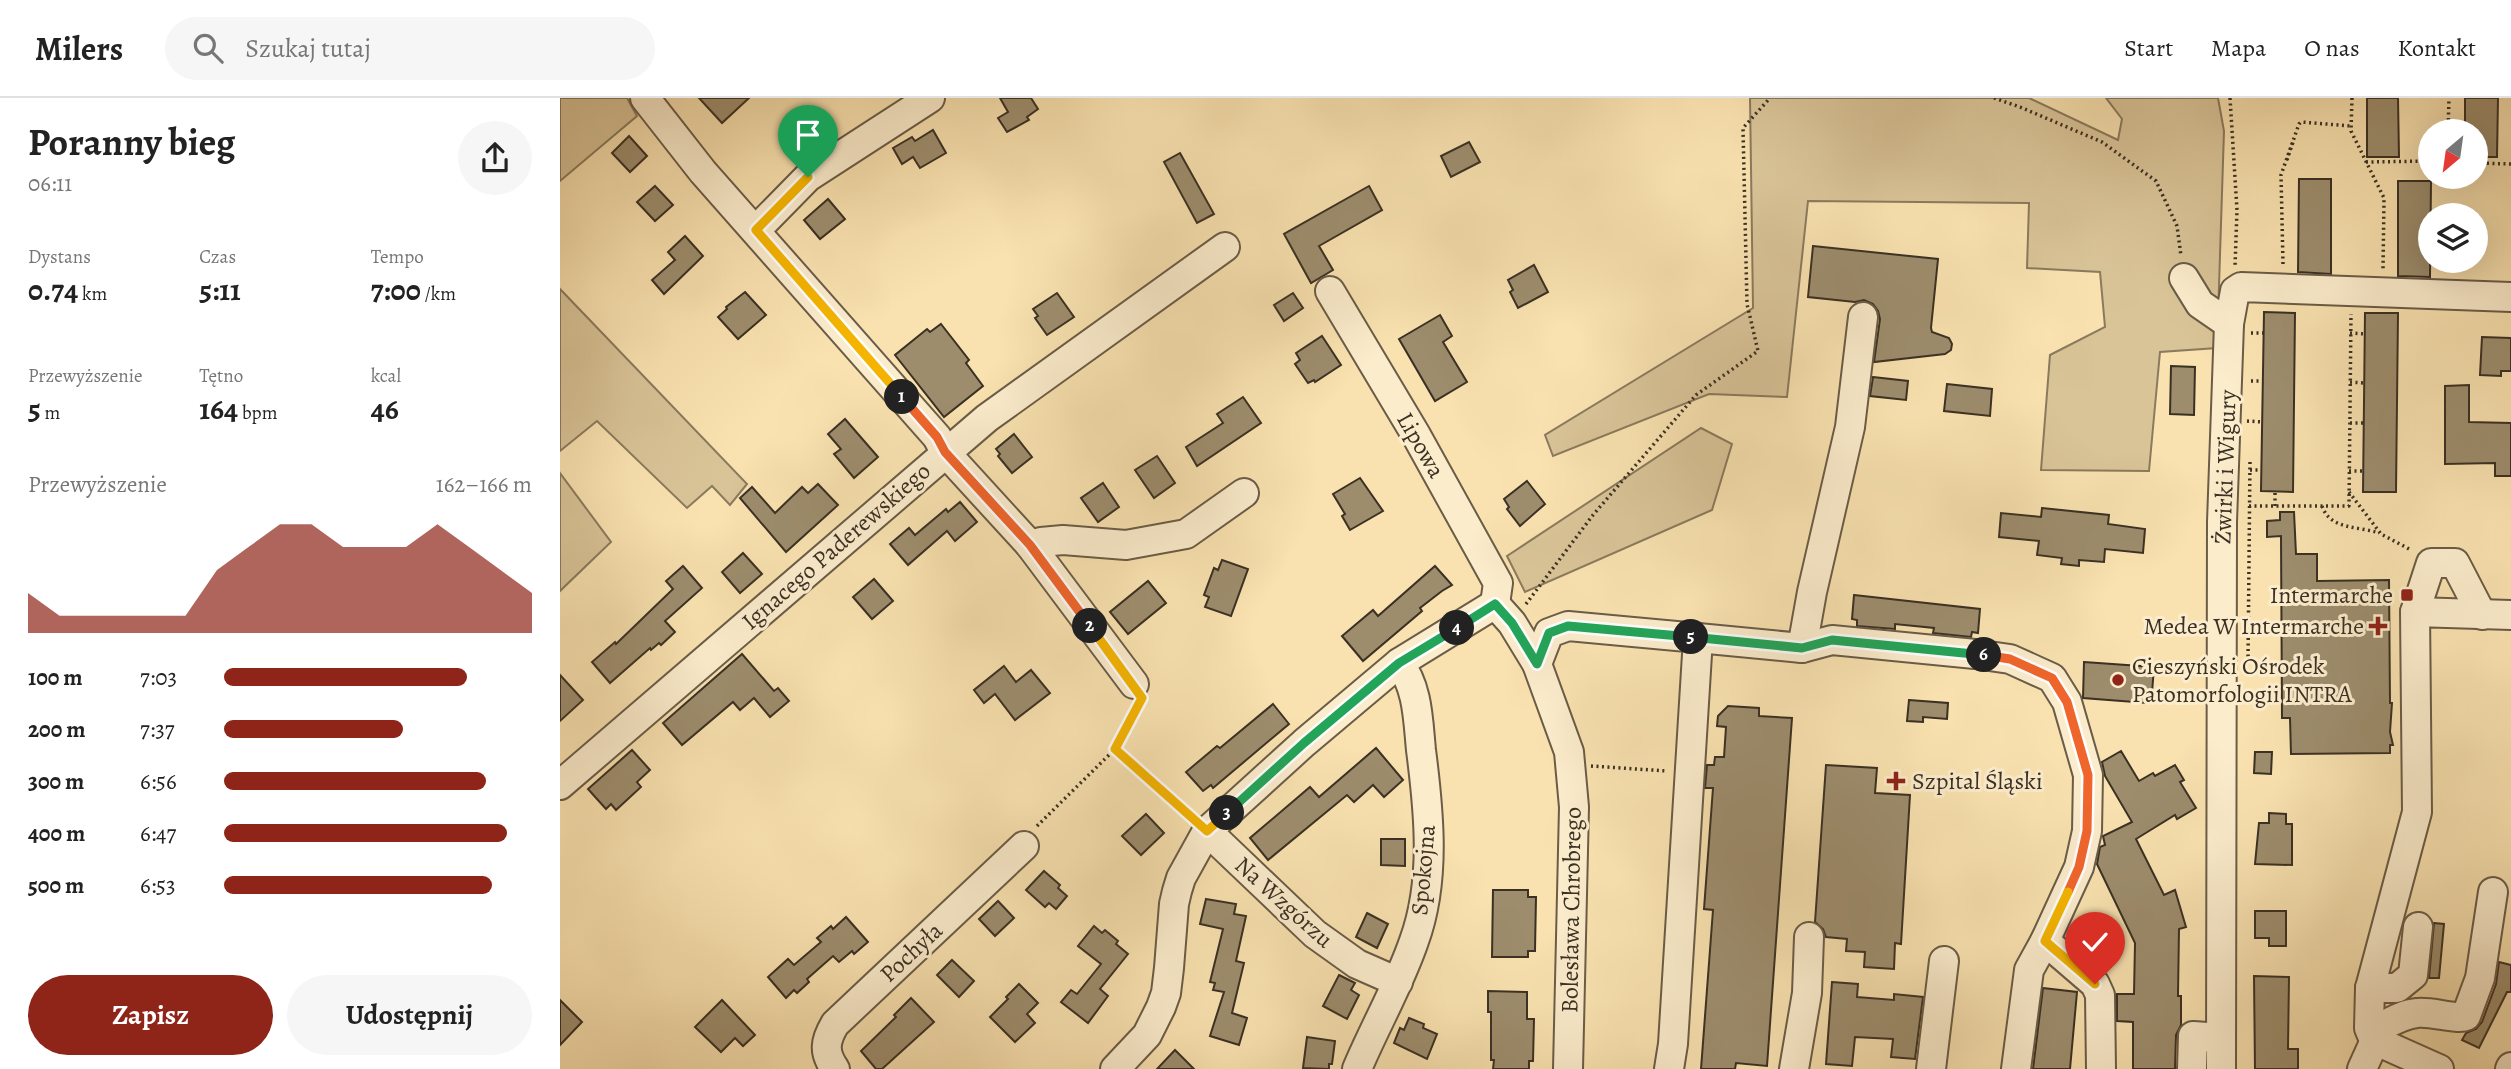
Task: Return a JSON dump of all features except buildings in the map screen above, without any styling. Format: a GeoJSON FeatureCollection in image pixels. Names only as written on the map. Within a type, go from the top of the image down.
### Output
{"type":"FeatureCollection","features":[{"type":"Feature","properties":{"kind":"street"},"geometry":{"type":"LineString","coordinates":[[645,98],[703,172],[937,437],[945,452],[1030,545],[1134,684]]}},
{"type":"Feature","properties":{"kind":"street"},"geometry":{"type":"LineString","coordinates":[[756,230],[808,177],[930,98]]}},
{"type":"Feature","properties":{"kind":"street","name":"Ignacego Paderewskiego"},"geometry":{"type":"LineString","coordinates":[[560,785],[987,418],[1225,247]]}},
{"type":"Feature","properties":{"kind":"street"},"geometry":{"type":"LineString","coordinates":[[2184,278],[2200,304],[2240,323]]}},
{"type":"Feature","properties":{"kind":"street","name":"Żwirki i Wigury"},"geometry":{"type":"LineString","coordinates":[[2221,1069],[2222,522],[2240,323],[2235,291],[2241,287],[2511,297]]}},
{"type":"Feature","properties":{"kind":"street","name":"Lipowa"},"geometry":{"type":"LineString","coordinates":[[1330,290],[1416,435],[1498,583],[1504,613]]}},
{"type":"Feature","properties":{"kind":"street"},"geometry":{"type":"LineString","coordinates":[[1802,648],[1812,592],[1850,427],[1863,317]]}},
{"type":"Feature","properties":{"kind":"street"},"geometry":{"type":"LineString","coordinates":[[1030,545],[1063,540],[1126,545],[1186,534],[1244,493]]}},
{"type":"Feature","properties":{"kind":"street"},"geometry":{"type":"LineString","coordinates":[[2438,1069],[2374,1040],[2369,1027],[2370,988],[2417,812],[2415,612],[2431,563],[2455,563],[2482,615]]}},
{"type":"Feature","properties":{"kind":"street"},"geometry":{"type":"LineString","coordinates":[[2415,612],[2511,615]]}},
{"type":"Feature","properties":{"kind":"street"},"geometry":{"type":"LineString","coordinates":[[1115,1069],[1147,1035],[1161,1007],[1168,980],[1177,891],[1207,831],[1304,743],[1399,663],[1504,613]]}},
{"type":"Feature","properties":{"kind":"street","name":"Bolesława Chrobrego"},"geometry":{"type":"LineString","coordinates":[[1504,613],[1537,664],[1570,758],[1574,807],[1568,1069]]}},
{"type":"Feature","properties":{"kind":"street"},"geometry":{"type":"LineString","coordinates":[[1537,664],[1549,633],[1568,626],[1802,648],[1832,640],[1975,653],[2010,659],[2052,678],[2067,702],[2088,775],[2087,831],[2079,867],[2029,970],[2016,1069]]}},
{"type":"Feature","properties":{"kind":"street"},"geometry":{"type":"LineString","coordinates":[[1668,1069],[1674,1030],[1698,638]]}},
{"type":"Feature","properties":{"kind":"street","name":"Spokojna"},"geometry":{"type":"LineString","coordinates":[[1357,1069],[1415,939],[1426,893],[1429,812],[1413,689],[1399,663]]}},
{"type":"Feature","properties":{"kind":"street","name":"Na Wzgórzu"},"geometry":{"type":"LineString","coordinates":[[1207,831],[1315,934],[1357,964],[1398,982]]}},
{"type":"Feature","properties":{"kind":"street","name":"Pochyła"},"geometry":{"type":"LineString","coordinates":[[835,1069],[829,1060],[826,1043],[835,1024],[1029,838]]}},
{"type":"Feature","properties":{"kind":"street"},"geometry":{"type":"LineString","coordinates":[[2362,1069],[2379,1028],[2406,1015],[2438,1012],[2461,1018],[2466,1016],[2480,978],[2493,892]]}},
{"type":"Feature","properties":{"kind":"street"},"geometry":{"type":"LineString","coordinates":[[2370,988],[2397,988],[2413,975],[2418,927]]}},
{"type":"Feature","properties":{"kind":"street"},"geometry":{"type":"LineString","coordinates":[[1794,1069],[1807,993],[1809,937]]}},
{"type":"Feature","properties":{"kind":"street"},"geometry":{"type":"LineString","coordinates":[[2045,941],[2095,984],[2100,995],[2101,1069]]}},
{"type":"Feature","properties":{"kind":"street"},"geometry":{"type":"LineString","coordinates":[[1931,1069],[1944,961]]}},
{"type":"Feature","properties":{"kind":"street"},"geometry":{"type":"LineString","coordinates":[[2192,1069],[2193,1036],[2221,1038]]}},
{"type":"Feature","properties":{"kind":"path"},"geometry":{"type":"LineString","coordinates":[[1504,613],[1696,395],[1758,351],[1747,304],[1743,128],[1770,98]]}},
{"type":"Feature","properties":{"kind":"path"},"geometry":{"type":"LineString","coordinates":[[1994,98],[2102,142],[2156,181],[2177,226],[2184,278]]}},
{"type":"Feature","properties":{"kind":"path"},"geometry":{"type":"LineString","coordinates":[[2230,98],[2236,210],[2235,247]]}},
{"type":"Feature","properties":{"kind":"path"},"geometry":{"type":"LineString","coordinates":[[2352,98],[2351,126],[2384,198],[2383,261]]}},
{"type":"Feature","properties":{"kind":"path"},"geometry":{"type":"LineString","coordinates":[[2448,119],[2449,98]]}},
{"type":"Feature","properties":{"kind":"path"},"geometry":{"type":"LineString","coordinates":[[2283,259],[2281,175],[2301,122],[2351,126]]}},
{"type":"Feature","properties":{"kind":"path"},"geometry":{"type":"LineString","coordinates":[[2366,162],[2418,161]]}},
{"type":"Feature","properties":{"kind":"path"},"geometry":{"type":"LineString","coordinates":[[2488,163],[2511,164]]}},
{"type":"Feature","properties":{"kind":"path"},"geometry":{"type":"LineString","coordinates":[[2249,506],[2349,506],[2351,310]]}},
{"type":"Feature","properties":{"kind":"path"},"geometry":{"type":"LineString","coordinates":[[2240,323],[2251,345]]}},
{"type":"Feature","properties":{"kind":"path"},"geometry":{"type":"LineString","coordinates":[[2350,333],[2365,334]]}},
{"type":"Feature","properties":{"kind":"path"},"geometry":{"type":"LineString","coordinates":[[2251,369],[2251,393]]}},
{"type":"Feature","properties":{"kind":"path"},"geometry":{"type":"LineString","coordinates":[[2350,382],[2364,383]]}},
{"type":"Feature","properties":{"kind":"path"},"geometry":{"type":"LineString","coordinates":[[2250,419],[2250,432]]}},
{"type":"Feature","properties":{"kind":"path"},"geometry":{"type":"LineString","coordinates":[[2350,423],[2364,423]]}},
{"type":"Feature","properties":{"kind":"path"},"geometry":{"type":"LineString","coordinates":[[2247,674],[2250,454]]}},
{"type":"Feature","properties":{"kind":"path"},"geometry":{"type":"LineString","coordinates":[[2349,471],[2364,471]]}},
{"type":"Feature","properties":{"kind":"path"},"geometry":{"type":"LineString","coordinates":[[2275,506],[2276,491]]}},
{"type":"Feature","properties":{"kind":"path"},"geometry":{"type":"LineString","coordinates":[[2349,492],[2381,534]]}},
{"type":"Feature","properties":{"kind":"path"},"geometry":{"type":"LineString","coordinates":[[2322,506],[2325,515],[2336,524],[2381,534],[2431,563]]}},
{"type":"Feature","properties":{"kind":"path"},"geometry":{"type":"LineString","coordinates":[[1029,838],[1115,749],[1142,698],[1134,684]]}},
{"type":"Feature","properties":{"kind":"path"},"geometry":{"type":"LineString","coordinates":[[1115,749],[1207,831]]}},
{"type":"Feature","properties":{"kind":"path"},"geometry":{"type":"LineString","coordinates":[[1570,758],[1667,771]]}},
{"type":"Feature","properties":{"kind":"shaded area"},"geometry":{"type":"Polygon","coordinates":[[[560,98],[627,98],[637,116],[560,181],[560,98]]]}},
{"type":"Feature","properties":{"kind":"shaded area"},"geometry":{"type":"Polygon","coordinates":[[[1750,98],[2029,98],[2118,140],[2122,119],[2106,98],[2218,98],[2224,131],[2217,348],[2160,352],[2149,471],[2041,470],[2050,355],[2105,327],[2100,272],[2027,268],[2029,203],[1808,201],[1787,397],[1709,394],[1553,456],[1545,435],[1753,308],[1750,98]]]}},
{"type":"Feature","properties":{"kind":"shaded area"},"geometry":{"type":"Polygon","coordinates":[[[560,289],[747,484],[730,505],[712,486],[687,508],[597,421],[560,451],[560,289]]]}},
{"type":"Feature","properties":{"kind":"shaded area"},"geometry":{"type":"Polygon","coordinates":[[[1701,428],[1732,444],[1712,510],[1525,592],[1507,556],[1701,428]]]}},
{"type":"Feature","properties":{"kind":"shaded area"},"geometry":{"type":"Polygon","coordinates":[[[560,473],[611,542],[560,591],[560,473]]]}},
{"type":"Feature","properties":{"kind":"place","name":"Intermarche"},"geometry":{"type":"Point","coordinates":[2407,595]}},
{"type":"Feature","properties":{"kind":"place","name":"Medea W Intermarche"},"geometry":{"type":"Point","coordinates":[2378,626]}},
{"type":"Feature","properties":{"kind":"place","name":"Cieszyński Ośrodek Patomorfologii INTRA"},"geometry":{"type":"Point","coordinates":[2118,680]}},
{"type":"Feature","properties":{"kind":"place","name":"Szpital Śląski"},"geometry":{"type":"Point","coordinates":[1896,781]}},
{"type":"Feature","properties":{"kind":"route"},"geometry":{"type":"LineString","coordinates":[[808,177],[756,230],[937,437],[945,452],[1030,545],[1142,698],[1115,749],[1207,831],[1304,743],[1399,663],[1495,604],[1512,623],[1537,664],[1549,633],[1568,626],[1802,648],[1832,640],[1975,653],[2010,659],[2052,678],[2067,702],[2088,775],[2087,831],[2079,867],[2045,941],[2095,984]]}}]}
